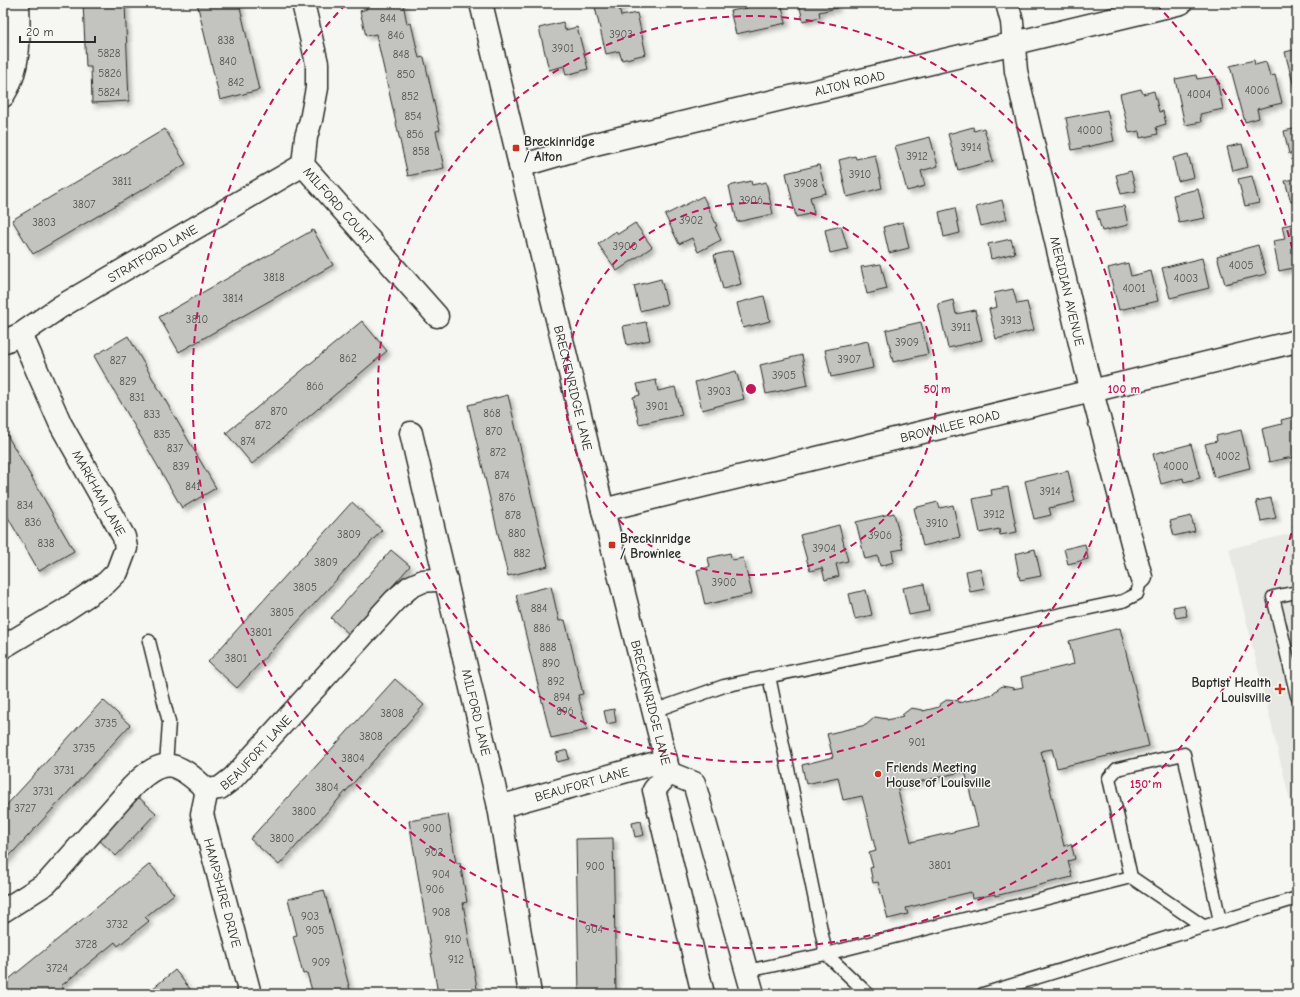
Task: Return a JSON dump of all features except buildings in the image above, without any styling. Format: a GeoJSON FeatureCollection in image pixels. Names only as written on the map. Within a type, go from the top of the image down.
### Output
{"type":"FeatureCollection","features":[{"type":"Feature","properties":{"kind":"street"},"geometry":{"type":"LineString","coordinates":[[3,96],[14,73],[17,59],[19,39],[18,3]]}},
{"type":"Feature","properties":{"kind":"street","name":"MILFORD COURT"},"geometry":{"type":"LineString","coordinates":[[303,3],[317,63],[317,88],[306,137],[303,165],[437,316]]}},
{"type":"Feature","properties":{"kind":"street","name":"BRECKENRIDGE LANE"},"geometry":{"type":"LineString","coordinates":[[481,3],[603,510],[667,766],[654,790],[703,994]]}},
{"type":"Feature","properties":{"kind":"street","name":"MERIDIAN AVENUE"},"geometry":{"type":"LineString","coordinates":[[1007,3],[1012,22],[1016,71],[1092,391],[1141,576]]}},
{"type":"Feature","properties":{"kind":"street","name":"ALTON ROAD"},"geometry":{"type":"LineString","coordinates":[[520,166],[599,143],[1181,3]]}},
{"type":"Feature","properties":{"kind":"street","name":"STRATFORD LANE"},"geometry":{"type":"LineString","coordinates":[[12,338],[60,307],[303,165]]}},
{"type":"Feature","properties":{"kind":"street","name":"MARKHAM LANE"},"geometry":{"type":"LineString","coordinates":[[3,647],[65,610],[106,583],[117,572],[126,548],[124,537],[12,338]]}},
{"type":"Feature","properties":{"kind":"street","name":"BROWNLEE ROAD"},"geometry":{"type":"LineString","coordinates":[[603,510],[1297,341]]}},
{"type":"Feature","properties":{"kind":"street","name":"MILFORD LANE"},"geometry":{"type":"LineString","coordinates":[[411,433],[499,807],[530,994]]}},
{"type":"Feature","properties":{"kind":"street","name":"BEAUFORT LANE"},"geometry":{"type":"LineString","coordinates":[[166,765],[174,766],[189,773],[207,790],[220,788],[233,778],[410,586],[423,581],[446,579]]}},
{"type":"Feature","properties":{"kind":"street"},"geometry":{"type":"LineString","coordinates":[[3,911],[47,883],[144,775],[154,768],[166,765]]}},
{"type":"Feature","properties":{"kind":"street","name":"BRECKENRIDGE LANE"},"geometry":{"type":"LineString","coordinates":[[667,766],[694,783],[753,994]]}},
{"type":"Feature","properties":{"kind":"street","name":"BEAUFORT LANE"},"geometry":{"type":"LineString","coordinates":[[499,807],[667,766]]}},
{"type":"Feature","properties":{"kind":"street","name":"HAMPSHIRE DRIVE"},"geometry":{"type":"LineString","coordinates":[[207,790],[202,814],[250,994]]}},
{"type":"Feature","properties":{"kind":"lane"},"geometry":{"type":"LineString","coordinates":[[653,711],[724,686],[1123,601],[1137,594],[1141,576]]}},
{"type":"Feature","properties":{"kind":"lane"},"geometry":{"type":"LineString","coordinates":[[1297,592],[1274,597],[1293,662],[1297,696]]}},
{"type":"Feature","properties":{"kind":"lane"},"geometry":{"type":"LineString","coordinates":[[149,641],[169,722],[166,765]]}},
{"type":"Feature","properties":{"kind":"lane"},"geometry":{"type":"LineString","coordinates":[[769,676],[826,954],[868,994]]}},
{"type":"Feature","properties":{"kind":"lane"},"geometry":{"type":"LineString","coordinates":[[1203,926],[1131,877],[1109,778],[1117,769],[1184,754],[1220,921]]}},
{"type":"Feature","properties":{"kind":"lane"},"geometry":{"type":"LineString","coordinates":[[747,972],[826,954],[1131,877]]}},
{"type":"Feature","properties":{"kind":"lane"},"geometry":{"type":"LineString","coordinates":[[983,994],[1297,898]]}},
{"type":"Feature","properties":{"kind":"shaded area","name":"Baptist Health Louisville"},"geometry":{"type":"Polygon","coordinates":[[[1297,532],[1297,830],[1229,549],[1297,532]]]}},
{"type":"Feature","properties":{"kind":"place","name":"Breckinridge / Alton"},"geometry":{"type":"Point","coordinates":[516,148]}},
{"type":"Feature","properties":{"kind":"place","name":"Breckinridge / Brownlee"},"geometry":{"type":"Point","coordinates":[612,545]}},
{"type":"Feature","properties":{"kind":"place","name":"Baptist Health Louisville"},"geometry":{"type":"Point","coordinates":[1280,689]}},
{"type":"Feature","properties":{"kind":"place","name":"Friends Meeting House of Louisville"},"geometry":{"type":"Point","coordinates":[878,774]}}]}
